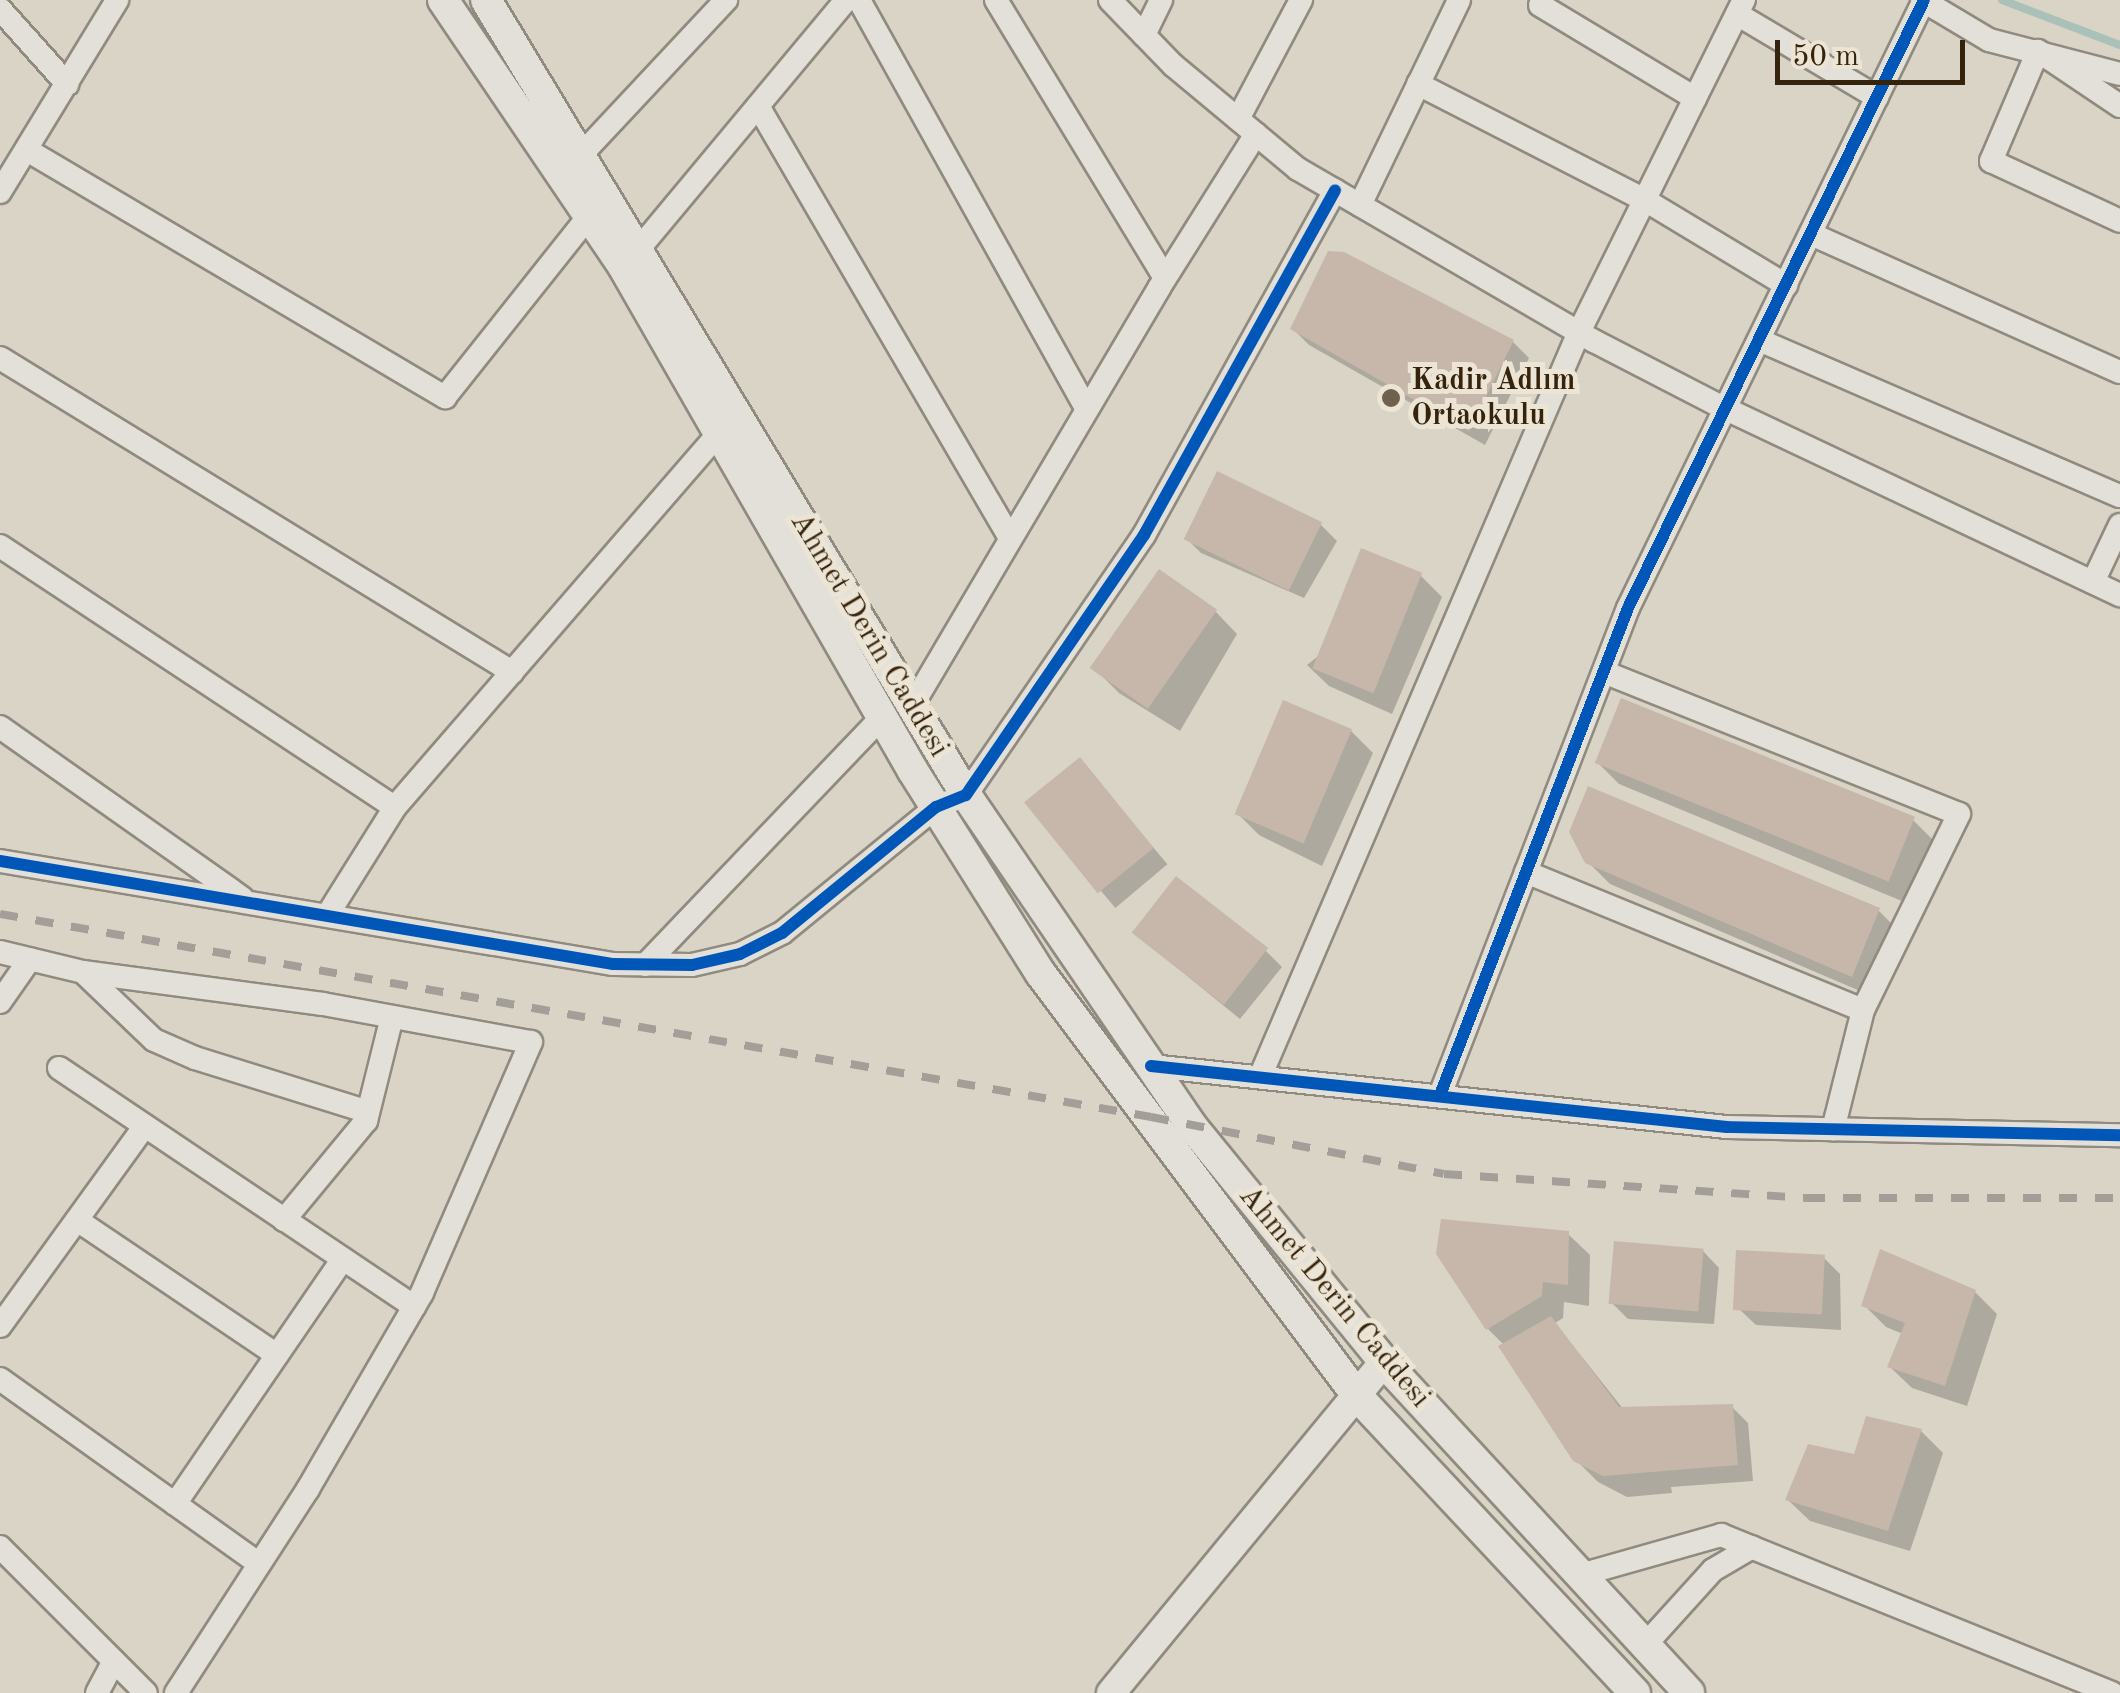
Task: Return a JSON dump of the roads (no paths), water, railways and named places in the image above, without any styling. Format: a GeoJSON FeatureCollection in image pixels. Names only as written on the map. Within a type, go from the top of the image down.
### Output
{"type":"FeatureCollection","features":[{"type":"Feature","properties":{"kind":"main road","name":"Ahmet Derin Caddesi"},"geometry":{"type":"LineString","coordinates":[[443,0],[589,216],[882,717],[1041,974],[1359,1398],[1635,1693]]}},
{"type":"Feature","properties":{"kind":"main road","name":"Ahmet Derin Caddesi"},"geometry":{"type":"LineString","coordinates":[[497,5],[580,156],[966,795],[1192,1125],[1384,1362],[1689,1693]]}},
{"type":"Feature","properties":{"kind":"street"},"geometry":{"type":"LineString","coordinates":[[0,192],[117,0]]}},
{"type":"Feature","properties":{"kind":"street"},"geometry":{"type":"LineString","coordinates":[[580,156],[726,0]]}},
{"type":"Feature","properties":{"kind":"street"},"geometry":{"type":"LineString","coordinates":[[637,251],[846,0]]}},
{"type":"Feature","properties":{"kind":"street"},"geometry":{"type":"LineString","coordinates":[[860,0],[1087,409]]}},
{"type":"Feature","properties":{"kind":"street"},"geometry":{"type":"LineString","coordinates":[[996,0],[1165,278]]}},
{"type":"Feature","properties":{"kind":"street"},"geometry":{"type":"LineString","coordinates":[[1110,0],[1144,35],[1298,168],[1360,205],[1580,332],[1726,409],[2120,595]]}},
{"type":"Feature","properties":{"kind":"street"},"geometry":{"type":"LineString","coordinates":[[1144,35],[1162,0]]}},
{"type":"Feature","properties":{"kind":"street"},"geometry":{"type":"LineString","coordinates":[[912,706],[1165,278],[1247,126],[1301,0]]}},
{"type":"Feature","properties":{"kind":"street"},"geometry":{"type":"LineString","coordinates":[[1360,205],[1459,0]]}},
{"type":"Feature","properties":{"kind":"street"},"geometry":{"type":"LineString","coordinates":[[1440,1094],[1628,608],[1923,0],[1989,40],[2120,74]]}},
{"type":"Feature","properties":{"kind":"street"},"geometry":{"type":"LineString","coordinates":[[1540,5],[1695,98]]}},
{"type":"Feature","properties":{"kind":"street"},"geometry":{"type":"LineString","coordinates":[[1260,1077],[1580,332],[1740,7],[1877,96]]}},
{"type":"Feature","properties":{"kind":"street"},"geometry":{"type":"LineString","coordinates":[[0,9],[68,84]]}},
{"type":"Feature","properties":{"kind":"street"},"geometry":{"type":"LineString","coordinates":[[2038,51],[2120,106]]}},
{"type":"Feature","properties":{"kind":"street"},"geometry":{"type":"LineString","coordinates":[[2038,51],[1991,161],[2120,221]]}},
{"type":"Feature","properties":{"kind":"street"},"geometry":{"type":"LineString","coordinates":[[1418,84],[1644,200],[1786,284]]}},
{"type":"Feature","properties":{"kind":"street"},"geometry":{"type":"LineString","coordinates":[[758,106],[1010,538]]}},
{"type":"Feature","properties":{"kind":"street"},"geometry":{"type":"LineString","coordinates":[[27,150],[444,397],[589,216]]}},
{"type":"Feature","properties":{"kind":"street"},"geometry":{"type":"LineString","coordinates":[[0,861],[613,964],[708,962],[740,954],[782,933],[936,807],[966,795],[1144,535],[1335,190]]}},
{"type":"Feature","properties":{"kind":"street"},"geometry":{"type":"LineString","coordinates":[[1811,234],[2120,372]]}},
{"type":"Feature","properties":{"kind":"street"},"geometry":{"type":"LineString","coordinates":[[1760,340],[2120,496]]}},
{"type":"Feature","properties":{"kind":"street"},"geometry":{"type":"LineString","coordinates":[[0,358],[512,672]]}},
{"type":"Feature","properties":{"kind":"street"},"geometry":{"type":"LineString","coordinates":[[328,914],[394,806],[718,433]]}},
{"type":"Feature","properties":{"kind":"street"},"geometry":{"type":"LineString","coordinates":[[2093,582],[2120,525]]}},
{"type":"Feature","properties":{"kind":"street"},"geometry":{"type":"LineString","coordinates":[[0,546],[394,806]]}},
{"type":"Feature","properties":{"kind":"street"},"geometry":{"type":"LineString","coordinates":[[1604,672],[1959,814],[1863,1010],[1833,1129]]}},
{"type":"Feature","properties":{"kind":"street"},"geometry":{"type":"LineString","coordinates":[[645,964],[882,717]]}},
{"type":"Feature","properties":{"kind":"street"},"geometry":{"type":"LineString","coordinates":[[0,727],[245,900]]}},
{"type":"Feature","properties":{"kind":"street"},"geometry":{"type":"LineString","coordinates":[[1526,872],[1863,1010]]}},
{"type":"Feature","properties":{"kind":"street"},"geometry":{"type":"LineString","coordinates":[[0,952],[83,972],[392,1016],[531,1042],[414,1307],[176,1693]]}},
{"type":"Feature","properties":{"kind":"street"},"geometry":{"type":"LineString","coordinates":[[0,1002],[30,959]]}},
{"type":"Feature","properties":{"kind":"street"},"geometry":{"type":"LineString","coordinates":[[83,972],[154,1040],[194,1058],[368,1112]]}},
{"type":"Feature","properties":{"kind":"street"},"geometry":{"type":"LineString","coordinates":[[284,1220],[344,1151],[368,1112],[392,1016]]}},
{"type":"Feature","properties":{"kind":"street"},"geometry":{"type":"LineString","coordinates":[[1151,1066],[1727,1127],[2120,1135]]}},
{"type":"Feature","properties":{"kind":"street"},"geometry":{"type":"LineString","coordinates":[[60,1068],[414,1307]]}},
{"type":"Feature","properties":{"kind":"street"},"geometry":{"type":"LineString","coordinates":[[0,1326],[146,1126]]}},
{"type":"Feature","properties":{"kind":"street"},"geometry":{"type":"LineString","coordinates":[[78,1220],[277,1355]]}},
{"type":"Feature","properties":{"kind":"street"},"geometry":{"type":"LineString","coordinates":[[175,1504],[343,1259]]}},
{"type":"Feature","properties":{"kind":"street"},"geometry":{"type":"LineString","coordinates":[[1111,1693],[1359,1398],[1384,1362]]}},
{"type":"Feature","properties":{"kind":"street"},"geometry":{"type":"LineString","coordinates":[[0,1379],[259,1564]]}},
{"type":"Feature","properties":{"kind":"street"},"geometry":{"type":"LineString","coordinates":[[1580,1576],[1721,1535],[2112,1693]]}},
{"type":"Feature","properties":{"kind":"street"},"geometry":{"type":"LineString","coordinates":[[1645,1645],[1713,1570],[1752,1547]]}},
{"type":"Feature","properties":{"kind":"street"},"geometry":{"type":"LineString","coordinates":[[2,1554],[146,1693]]}},
{"type":"Feature","properties":{"kind":"street"},"geometry":{"type":"LineString","coordinates":[[97,1693],[114,1661]]}},
{"type":"Feature","properties":{"kind":"waterway"},"geometry":{"type":"LineString","coordinates":[[2002,0],[2120,45]]}},
{"type":"Feature","properties":{"kind":"railway"},"geometry":{"type":"LineString","coordinates":[[0,914],[1151,1117],[1444,1174],[1807,1198],[2120,1198]]}},
{"type":"Feature","properties":{"kind":"place","name":"Kadir Adlım Ortaokulu"},"geometry":{"type":"Point","coordinates":[1391,398]}}]}
